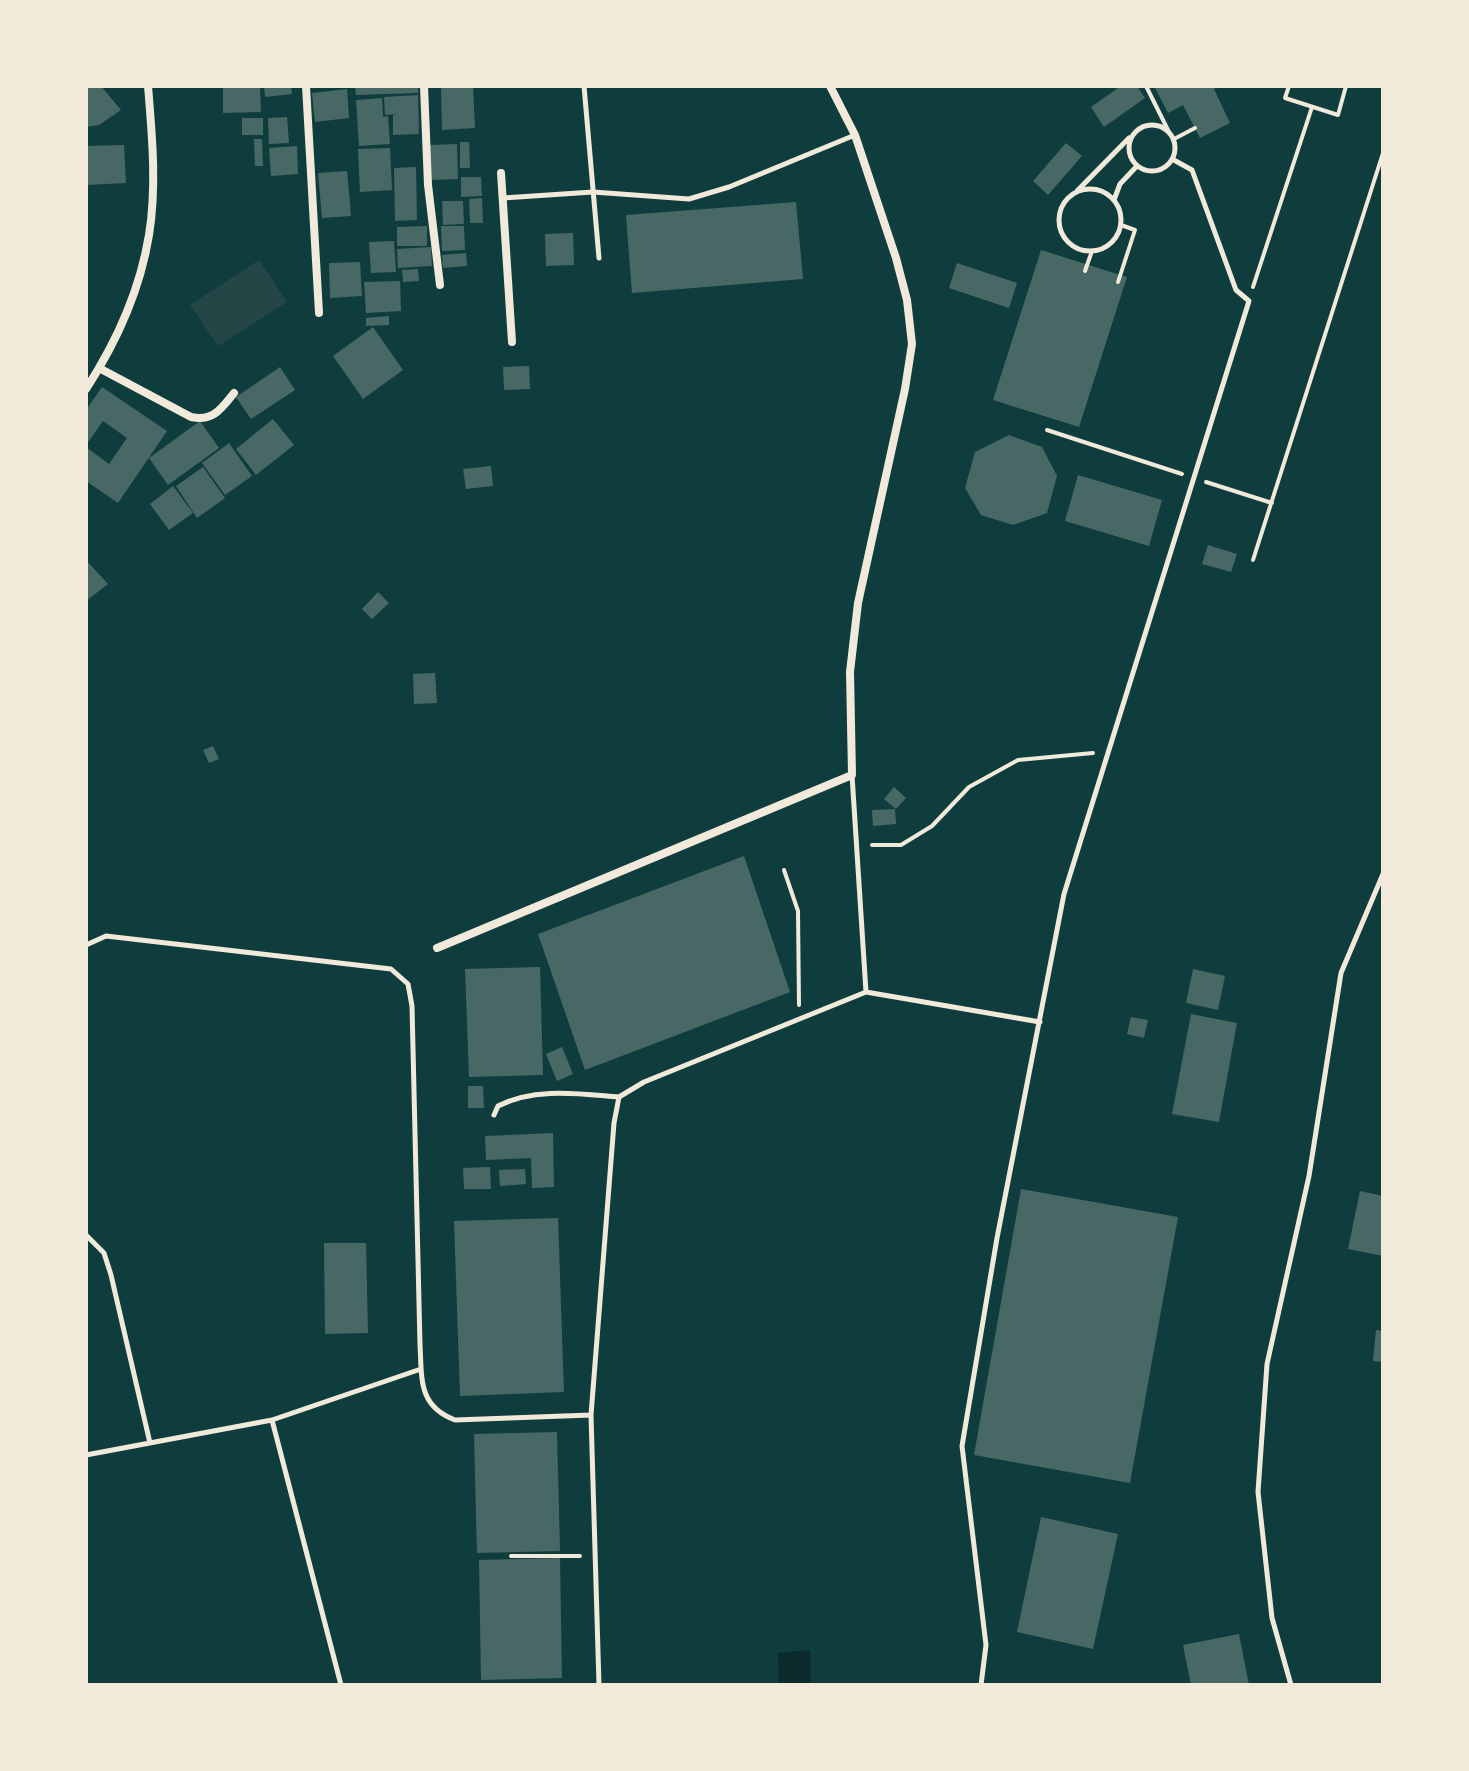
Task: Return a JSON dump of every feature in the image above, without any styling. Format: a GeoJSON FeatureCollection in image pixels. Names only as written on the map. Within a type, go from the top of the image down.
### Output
{"type":"FeatureCollection","features":[{"type":"Feature","properties":{"kind":"street"},"geometry":{"type":"LineString","coordinates":[[86,389],[131,304],[149,235],[153,181],[148,86]]}},
{"type":"Feature","properties":{"kind":"street"},"geometry":{"type":"LineString","coordinates":[[306,86],[319,313]]}},
{"type":"Feature","properties":{"kind":"street"},"geometry":{"type":"LineString","coordinates":[[424,86],[428,185],[440,285]]}},
{"type":"Feature","properties":{"kind":"street"},"geometry":{"type":"LineString","coordinates":[[437,948],[852,775],[850,672],[858,603],[912,344],[907,300],[855,135],[830,86]]}},
{"type":"Feature","properties":{"kind":"street"},"geometry":{"type":"LineString","coordinates":[[501,173],[512,342]]}},
{"type":"Feature","properties":{"kind":"street"},"geometry":{"type":"LineString","coordinates":[[99,368],[200,419],[215,415],[234,393]]}},
{"type":"Feature","properties":{"kind":"lane"},"geometry":{"type":"LineString","coordinates":[[584,86],[599,258]]}},
{"type":"Feature","properties":{"kind":"lane"},"geometry":{"type":"LineString","coordinates":[[1076,193],[1089,189],[1102,191],[1114,200],[1120,212],[1121,225],[1115,239],[1105,248],[1092,251],[1078,249],[1067,241],[1061,229],[1060,215],[1065,202],[1133,135],[1146,125],[1155,124],[1174,139],[1175,149],[1166,167],[1157,171],[1137,166],[1129,151],[1133,135]]}},
{"type":"Feature","properties":{"kind":"lane"},"geometry":{"type":"LineString","coordinates":[[503,198],[593,192],[689,199],[729,187],[855,135]]}},
{"type":"Feature","properties":{"kind":"lane"},"geometry":{"type":"LineString","coordinates":[[981,1685],[986,1645],[962,1446],[997,1238],[1064,894],[1249,301],[1236,290],[1192,170],[1172,159]]}},
{"type":"Feature","properties":{"kind":"lane"},"geometry":{"type":"LineString","coordinates":[[1114,200],[1120,184],[1137,166]]}},
{"type":"Feature","properties":{"kind":"lane"},"geometry":{"type":"LineString","coordinates":[[852,775],[866,992]]}},
{"type":"Feature","properties":{"kind":"lane"},"geometry":{"type":"LineString","coordinates":[[1291,1685],[1272,1618],[1258,1492],[1267,1364],[1309,1176],[1341,973],[1383,874]]}},
{"type":"Feature","properties":{"kind":"lane"},"geometry":{"type":"LineString","coordinates":[[86,945],[106,936],[375,967],[391,969],[408,984],[412,1006],[424,1396],[439,1414],[455,1420],[591,1415]]}},
{"type":"Feature","properties":{"kind":"lane"},"geometry":{"type":"LineString","coordinates":[[494,1115],[498,1106],[523,1097],[569,1093],[619,1097],[644,1082],[866,992],[1040,1022]]}},
{"type":"Feature","properties":{"kind":"lane"},"geometry":{"type":"LineString","coordinates":[[599,1685],[591,1415],[614,1123],[619,1097]]}},
{"type":"Feature","properties":{"kind":"lane"},"geometry":{"type":"LineString","coordinates":[[86,1235],[104,1253],[111,1275],[150,1443]]}},
{"type":"Feature","properties":{"kind":"lane"},"geometry":{"type":"LineString","coordinates":[[86,1455],[272,1420],[421,1369]]}},
{"type":"Feature","properties":{"kind":"lane"},"geometry":{"type":"LineString","coordinates":[[272,1420],[341,1685]]}},
{"type":"Feature","properties":{"kind":"path"},"geometry":{"type":"LineString","coordinates":[[1146,86],[1169,132]]}},
{"type":"Feature","properties":{"kind":"path"},"geometry":{"type":"LineString","coordinates":[[1289,86],[1285,98],[1338,115],[1346,86]]}},
{"type":"Feature","properties":{"kind":"path"},"geometry":{"type":"LineString","coordinates":[[1249,301],[1312,107]]}},
{"type":"Feature","properties":{"kind":"path"},"geometry":{"type":"LineString","coordinates":[[1174,139],[1195,128]]}},
{"type":"Feature","properties":{"kind":"path"},"geometry":{"type":"LineString","coordinates":[[1253,560],[1383,153]]}},
{"type":"Feature","properties":{"kind":"path"},"geometry":{"type":"LineString","coordinates":[[1118,282],[1135,230],[1121,225]]}},
{"type":"Feature","properties":{"kind":"path"},"geometry":{"type":"LineString","coordinates":[[1085,271],[1092,251]]}},
{"type":"Feature","properties":{"kind":"path"},"geometry":{"type":"LineString","coordinates":[[1047,430],[1272,503]]}},
{"type":"Feature","properties":{"kind":"path"},"geometry":{"type":"LineString","coordinates":[[857,846],[901,845],[932,826],[969,787],[1018,760],[1109,751]]}},
{"type":"Feature","properties":{"kind":"path"},"geometry":{"type":"LineString","coordinates":[[784,870],[798,911],[799,1019]]}},
{"type":"Feature","properties":{"kind":"path"},"geometry":{"type":"LineString","coordinates":[[511,1556],[595,1555]]}},
{"type":"Feature","properties":{"kind":"shaded area"},"geometry":{"type":"Polygon","coordinates":[[[259,260],[287,302],[218,346],[190,305],[259,260]]]}},
{"type":"Feature","properties":{"kind":"shaded area"},"geometry":{"type":"Polygon","coordinates":[[[810,1650],[811,1685],[779,1685],[778,1653],[810,1650]]]}},
{"type":"Feature","properties":{"kind":"building"},"geometry":{"type":"Polygon","coordinates":[[[86,86],[101,86],[121,110],[99,125],[86,127],[86,86]]]}},
{"type":"Feature","properties":{"kind":"building"},"geometry":{"type":"Polygon","coordinates":[[[223,86],[260,86],[261,112],[223,113],[223,86]]]}},
{"type":"Feature","properties":{"kind":"building"},"geometry":{"type":"Polygon","coordinates":[[[264,86],[291,86],[292,94],[265,97],[264,86]]]}},
{"type":"Feature","properties":{"kind":"building"},"geometry":{"type":"Polygon","coordinates":[[[355,86],[418,86],[418,93],[356,95],[355,86]]]}},
{"type":"Feature","properties":{"kind":"building"},"geometry":{"type":"Polygon","coordinates":[[[473,86],[475,128],[442,130],[441,87],[473,86]]]}},
{"type":"Feature","properties":{"kind":"building"},"geometry":{"type":"Polygon","coordinates":[[[1121,86],[1137,86],[1145,98],[1104,127],[1091,107],[1121,86]]]}},
{"type":"Feature","properties":{"kind":"building"},"geometry":{"type":"Polygon","coordinates":[[[1154,86],[1220,86],[1214,89],[1230,123],[1200,138],[1183,105],[1168,113],[1154,86]]]}},
{"type":"Feature","properties":{"kind":"building"},"geometry":{"type":"Polygon","coordinates":[[[347,89],[349,118],[315,122],[312,93],[347,89]]]}},
{"type":"Feature","properties":{"kind":"building"},"geometry":{"type":"Polygon","coordinates":[[[418,95],[419,134],[393,135],[393,115],[397,114],[385,115],[384,97],[418,95]]]}},
{"type":"Feature","properties":{"kind":"building"},"geometry":{"type":"Polygon","coordinates":[[[382,98],[383,117],[388,116],[390,144],[359,146],[356,100],[382,98]]]}},
{"type":"Feature","properties":{"kind":"building"},"geometry":{"type":"Polygon","coordinates":[[[287,117],[289,143],[269,144],[268,118],[287,117]]]}},
{"type":"Feature","properties":{"kind":"building"},"geometry":{"type":"Polygon","coordinates":[[[242,118],[263,118],[263,135],[242,135],[242,118]]]}},
{"type":"Feature","properties":{"kind":"building"},"geometry":{"type":"Polygon","coordinates":[[[254,139],[262,139],[263,166],[255,166],[254,139]]]}},
{"type":"Feature","properties":{"kind":"building"},"geometry":{"type":"Polygon","coordinates":[[[460,142],[469,142],[470,168],[460,168],[460,142]]]}},
{"type":"Feature","properties":{"kind":"building"},"geometry":{"type":"Polygon","coordinates":[[[1066,143],[1082,156],[1048,195],[1033,181],[1066,143]]]}},
{"type":"Feature","properties":{"kind":"building"},"geometry":{"type":"Polygon","coordinates":[[[457,144],[458,179],[431,180],[430,145],[457,144]]]}},
{"type":"Feature","properties":{"kind":"building"},"geometry":{"type":"Polygon","coordinates":[[[124,145],[126,183],[86,185],[86,146],[124,145]]]}},
{"type":"Feature","properties":{"kind":"building"},"geometry":{"type":"Polygon","coordinates":[[[297,146],[298,174],[271,176],[269,148],[297,146]]]}},
{"type":"Feature","properties":{"kind":"building"},"geometry":{"type":"Polygon","coordinates":[[[390,148],[392,190],[360,192],[358,149],[390,148]]]}},
{"type":"Feature","properties":{"kind":"building"},"geometry":{"type":"Polygon","coordinates":[[[416,167],[417,220],[395,221],[394,168],[416,167]]]}},
{"type":"Feature","properties":{"kind":"building"},"geometry":{"type":"Polygon","coordinates":[[[347,171],[351,216],[322,218],[318,173],[347,171]]]}},
{"type":"Feature","properties":{"kind":"building"},"geometry":{"type":"Polygon","coordinates":[[[461,177],[481,177],[482,196],[461,197],[461,177]]]}},
{"type":"Feature","properties":{"kind":"building"},"geometry":{"type":"Polygon","coordinates":[[[482,198],[483,223],[470,223],[469,199],[482,198]]]}},
{"type":"Feature","properties":{"kind":"building"},"geometry":{"type":"Polygon","coordinates":[[[442,201],[463,201],[464,224],[443,225],[442,201]]]}},
{"type":"Feature","properties":{"kind":"building"},"geometry":{"type":"Polygon","coordinates":[[[796,202],[803,279],[632,293],[626,215],[796,202]]]}},
{"type":"Feature","properties":{"kind":"building"},"geometry":{"type":"Polygon","coordinates":[[[427,226],[427,246],[397,246],[397,227],[427,226]]]}},
{"type":"Feature","properties":{"kind":"building"},"geometry":{"type":"Polygon","coordinates":[[[441,226],[464,226],[465,250],[442,251],[441,226]]]}},
{"type":"Feature","properties":{"kind":"building"},"geometry":{"type":"Polygon","coordinates":[[[573,233],[574,265],[546,266],[545,234],[573,233]]]}},
{"type":"Feature","properties":{"kind":"building"},"geometry":{"type":"Polygon","coordinates":[[[394,241],[396,272],[371,273],[369,242],[394,241]]]}},
{"type":"Feature","properties":{"kind":"building"},"geometry":{"type":"Polygon","coordinates":[[[431,247],[432,266],[398,268],[397,249],[431,247]]]}},
{"type":"Feature","properties":{"kind":"building"},"geometry":{"type":"Polygon","coordinates":[[[1041,250],[1127,277],[1079,427],[993,400],[1041,250]]]}},
{"type":"Feature","properties":{"kind":"building"},"geometry":{"type":"Polygon","coordinates":[[[466,253],[467,266],[443,268],[442,255],[466,253]]]}},
{"type":"Feature","properties":{"kind":"building"},"geometry":{"type":"Polygon","coordinates":[[[360,262],[362,296],[330,298],[329,263],[360,262]]]}},
{"type":"Feature","properties":{"kind":"building"},"geometry":{"type":"Polygon","coordinates":[[[957,263],[1017,283],[1009,308],[949,288],[957,263]]]}},
{"type":"Feature","properties":{"kind":"building"},"geometry":{"type":"Polygon","coordinates":[[[418,269],[419,281],[403,282],[402,270],[418,269]]]}},
{"type":"Feature","properties":{"kind":"building"},"geometry":{"type":"Polygon","coordinates":[[[400,281],[401,311],[366,313],[364,282],[400,281]]]}},
{"type":"Feature","properties":{"kind":"building"},"geometry":{"type":"Polygon","coordinates":[[[389,316],[389,325],[366,326],[366,318],[389,316]]]}},
{"type":"Feature","properties":{"kind":"building"},"geometry":{"type":"Polygon","coordinates":[[[373,327],[403,370],[363,399],[333,356],[373,327]]]}},
{"type":"Feature","properties":{"kind":"building"},"geometry":{"type":"Polygon","coordinates":[[[529,366],[530,389],[504,390],[503,367],[529,366]]]}},
{"type":"Feature","properties":{"kind":"building"},"geometry":{"type":"Polygon","coordinates":[[[280,367],[295,390],[251,419],[236,397],[280,367]]]}},
{"type":"Feature","properties":{"kind":"building"},"geometry":{"type":"Polygon","coordinates":[[[102,387],[167,431],[118,503],[86,481],[86,447],[109,464],[127,438],[103,421],[86,445],[86,410],[102,387]]]}},
{"type":"Feature","properties":{"kind":"building"},"geometry":{"type":"Polygon","coordinates":[[[273,419],[294,445],[256,475],[236,449],[273,419]]]}},
{"type":"Feature","properties":{"kind":"building"},"geometry":{"type":"Polygon","coordinates":[[[200,421],[219,448],[168,485],[149,458],[200,421]]]}},
{"type":"Feature","properties":{"kind":"building"},"geometry":{"type":"Polygon","coordinates":[[[1009,435],[1042,447],[1057,476],[1047,513],[1013,525],[981,515],[965,488],[975,452],[1009,435]]]}},
{"type":"Feature","properties":{"kind":"building"},"geometry":{"type":"Polygon","coordinates":[[[229,443],[252,476],[225,495],[202,463],[229,443]]]}},
{"type":"Feature","properties":{"kind":"building"},"geometry":{"type":"Polygon","coordinates":[[[491,466],[493,486],[466,489],[463,469],[491,466]]]}},
{"type":"Feature","properties":{"kind":"building"},"geometry":{"type":"Polygon","coordinates":[[[203,467],[225,498],[197,518],[176,486],[203,467]]]}},
{"type":"Feature","properties":{"kind":"building"},"geometry":{"type":"Polygon","coordinates":[[[1078,475],[1162,500],[1149,546],[1065,521],[1078,475]]]}},
{"type":"Feature","properties":{"kind":"building"},"geometry":{"type":"Polygon","coordinates":[[[173,486],[193,513],[169,530],[150,504],[173,486]]]}},
{"type":"Feature","properties":{"kind":"building"},"geometry":{"type":"Polygon","coordinates":[[[1208,545],[1237,554],[1231,572],[1202,564],[1208,545]]]}},
{"type":"Feature","properties":{"kind":"building"},"geometry":{"type":"Polygon","coordinates":[[[86,560],[108,584],[86,601],[86,560]]]}},
{"type":"Feature","properties":{"kind":"building"},"geometry":{"type":"Polygon","coordinates":[[[378,592],[389,603],[372,619],[362,609],[378,592]]]}},
{"type":"Feature","properties":{"kind":"building"},"geometry":{"type":"Polygon","coordinates":[[[435,673],[437,703],[414,704],[413,674],[435,673]]]}},
{"type":"Feature","properties":{"kind":"building"},"geometry":{"type":"Polygon","coordinates":[[[213,746],[219,759],[209,763],[203,750],[213,746]]]}},
{"type":"Feature","properties":{"kind":"building"},"geometry":{"type":"Polygon","coordinates":[[[894,787],[906,798],[896,809],[884,799],[894,787]]]}},
{"type":"Feature","properties":{"kind":"building"},"geometry":{"type":"Polygon","coordinates":[[[895,809],[896,824],[873,826],[872,810],[895,809]]]}},
{"type":"Feature","properties":{"kind":"building"},"geometry":{"type":"Polygon","coordinates":[[[744,856],[790,992],[585,1070],[538,934],[744,856]]]}},
{"type":"Feature","properties":{"kind":"building"},"geometry":{"type":"Polygon","coordinates":[[[540,967],[543,1075],[469,1077],[465,969],[540,967]]]}},
{"type":"Feature","properties":{"kind":"building"},"geometry":{"type":"Polygon","coordinates":[[[1193,969],[1225,976],[1218,1010],[1186,1003],[1193,969]]]}},
{"type":"Feature","properties":{"kind":"building"},"geometry":{"type":"Polygon","coordinates":[[[1191,1014],[1237,1023],[1219,1122],[1172,1114],[1191,1014]]]}},
{"type":"Feature","properties":{"kind":"building"},"geometry":{"type":"Polygon","coordinates":[[[1131,1017],[1148,1020],[1144,1038],[1127,1034],[1131,1017]]]}},
{"type":"Feature","properties":{"kind":"building"},"geometry":{"type":"Polygon","coordinates":[[[562,1047],[573,1074],[557,1081],[546,1054],[562,1047]]]}},
{"type":"Feature","properties":{"kind":"building"},"geometry":{"type":"Polygon","coordinates":[[[468,1086],[483,1086],[484,1108],[468,1108],[468,1086]]]}},
{"type":"Feature","properties":{"kind":"building"},"geometry":{"type":"Polygon","coordinates":[[[553,1133],[554,1187],[532,1188],[531,1158],[486,1160],[485,1136],[553,1133]]]}},
{"type":"Feature","properties":{"kind":"building"},"geometry":{"type":"Polygon","coordinates":[[[490,1167],[491,1189],[464,1189],[463,1168],[490,1167]]]}},
{"type":"Feature","properties":{"kind":"building"},"geometry":{"type":"Polygon","coordinates":[[[525,1169],[526,1184],[500,1186],[499,1170],[525,1169]]]}},
{"type":"Feature","properties":{"kind":"building"},"geometry":{"type":"Polygon","coordinates":[[[1021,1189],[1178,1217],[1130,1483],[974,1455],[1021,1189]]]}},
{"type":"Feature","properties":{"kind":"building"},"geometry":{"type":"Polygon","coordinates":[[[1360,1191],[1383,1196],[1383,1256],[1348,1249],[1360,1191]]]}},
{"type":"Feature","properties":{"kind":"building"},"geometry":{"type":"Polygon","coordinates":[[[558,1218],[564,1392],[460,1396],[454,1221],[558,1218]]]}},
{"type":"Feature","properties":{"kind":"building"},"geometry":{"type":"Polygon","coordinates":[[[324,1243],[366,1243],[368,1333],[325,1334],[324,1243]]]}},
{"type":"Feature","properties":{"kind":"building"},"geometry":{"type":"Polygon","coordinates":[[[1376,1330],[1383,1331],[1383,1362],[1373,1361],[1376,1330]]]}},
{"type":"Feature","properties":{"kind":"building"},"geometry":{"type":"Polygon","coordinates":[[[557,1432],[560,1551],[477,1553],[474,1434],[557,1432]]]}},
{"type":"Feature","properties":{"kind":"building"},"geometry":{"type":"Polygon","coordinates":[[[1041,1517],[1118,1534],[1093,1649],[1017,1632],[1041,1517]]]}},
{"type":"Feature","properties":{"kind":"building"},"geometry":{"type":"Polygon","coordinates":[[[560,1558],[562,1678],[481,1680],[479,1560],[560,1558]]]}},
{"type":"Feature","properties":{"kind":"building"},"geometry":{"type":"Polygon","coordinates":[[[1239,1634],[1249,1685],[1191,1685],[1183,1645],[1239,1634]]]}}]}
